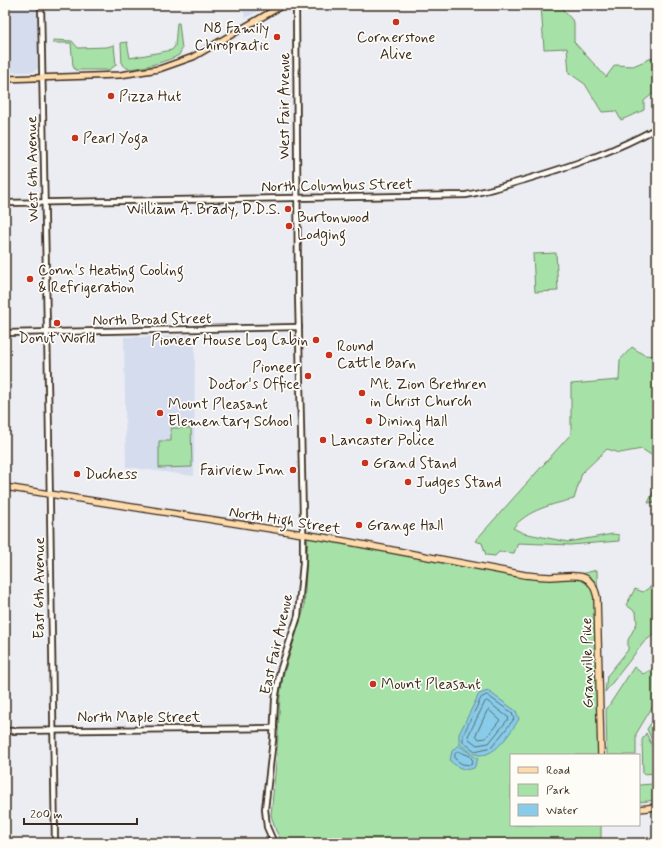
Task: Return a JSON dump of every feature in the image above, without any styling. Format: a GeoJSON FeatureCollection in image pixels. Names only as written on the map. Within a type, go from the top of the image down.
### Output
{"type":"FeatureCollection","features":[{"type":"Feature","properties":{"kind":"highway","name":"North High Street"},"geometry":{"type":"LineString","coordinates":[[5,488],[303,534],[525,575],[548,577],[577,575],[584,577]]}},
{"type":"Feature","properties":{"kind":"highway","name":"Granville Pike"},"geometry":{"type":"LineString","coordinates":[[584,577],[593,584],[598,598],[601,754]]}},
{"type":"Feature","properties":{"kind":"highway"},"geometry":{"type":"LineString","coordinates":[[640,809],[657,807]]}},
{"type":"Feature","properties":{"kind":"main road","name":"West 6th Avenue"},"geometry":{"type":"LineString","coordinates":[[41,5],[47,332]]}},
{"type":"Feature","properties":{"kind":"main road"},"geometry":{"type":"LineString","coordinates":[[5,78],[120,75],[159,69],[193,57],[283,5]]}},
{"type":"Feature","properties":{"kind":"main road","name":"West Fair Avenue"},"geometry":{"type":"LineString","coordinates":[[296,5],[299,327]]}},
{"type":"Feature","properties":{"kind":"main road","name":"North Columbus Street"},"geometry":{"type":"LineString","coordinates":[[5,202],[459,195],[486,191],[594,158],[618,148],[657,128]]}},
{"type":"Feature","properties":{"kind":"main road","name":"North Broad Street"},"geometry":{"type":"LineString","coordinates":[[5,333],[299,327]]}},
{"type":"Feature","properties":{"kind":"main road","name":"East Fair Avenue"},"geometry":{"type":"LineString","coordinates":[[274,843],[267,827],[264,809],[274,728],[277,680],[300,608],[303,534],[299,327]]}},
{"type":"Feature","properties":{"kind":"main road","name":"East 6th Avenue"},"geometry":{"type":"LineString","coordinates":[[47,332],[55,843]]}},
{"type":"Feature","properties":{"kind":"main road","name":"North Maple Street"},"geometry":{"type":"LineString","coordinates":[[5,731],[274,728]]}},
{"type":"Feature","properties":{"kind":"shaded area"},"geometry":{"type":"Polygon","coordinates":[[[5,5],[37,5],[38,68],[34,72],[5,72],[5,5]]]}},
{"type":"Feature","properties":{"kind":"shaded area"},"geometry":{"type":"Polygon","coordinates":[[[240,5],[268,5],[246,18],[240,5]]]}},
{"type":"Feature","properties":{"kind":"shaded area","name":"Mount Pleasant Elementary School"},"geometry":{"type":"Polygon","coordinates":[[[195,336],[194,476],[126,467],[124,337],[195,336]]]}},
{"type":"Feature","properties":{"kind":"green space"},"geometry":{"type":"Polygon","coordinates":[[[541,5],[562,5],[564,11],[574,22],[574,42],[606,77],[615,65],[633,66],[652,58],[657,59],[657,90],[644,101],[644,110],[621,120],[616,111],[602,112],[585,84],[569,73],[567,48],[544,49],[541,5]]]}},
{"type":"Feature","properties":{"kind":"green space"},"geometry":{"type":"Polygon","coordinates":[[[177,23],[179,23],[182,49],[179,55],[145,67],[131,69],[122,65],[121,43],[127,42],[130,58],[172,50],[175,46],[177,23]]]}},
{"type":"Feature","properties":{"kind":"green space"},"geometry":{"type":"Polygon","coordinates":[[[53,40],[72,41],[78,48],[107,47],[114,45],[116,65],[109,70],[75,70],[73,66],[71,43],[53,43],[53,40]]]}},
{"type":"Feature","properties":{"kind":"green space"},"geometry":{"type":"Polygon","coordinates":[[[556,253],[558,291],[535,292],[533,254],[556,253]]]}},
{"type":"Feature","properties":{"kind":"green space"},"geometry":{"type":"Polygon","coordinates":[[[632,347],[644,355],[657,356],[657,459],[642,449],[620,453],[607,449],[582,473],[574,499],[533,512],[513,528],[523,533],[568,542],[613,534],[619,535],[619,541],[570,545],[518,543],[514,553],[499,552],[495,556],[486,555],[482,543],[475,541],[571,434],[571,384],[619,380],[620,360],[632,347]]]}},
{"type":"Feature","properties":{"kind":"green space"},"geometry":{"type":"Polygon","coordinates":[[[171,428],[191,428],[192,467],[159,468],[159,441],[171,441],[171,428]]]}},
{"type":"Feature","properties":{"kind":"green space"},"geometry":{"type":"Polygon","coordinates":[[[657,459],[657,502],[648,503],[656,486],[652,474],[657,459]]]}},
{"type":"Feature","properties":{"kind":"green space"},"geometry":{"type":"Polygon","coordinates":[[[308,535],[525,575],[572,576],[597,570],[600,754],[510,754],[510,826],[601,826],[601,843],[283,843],[276,831],[271,815],[277,753],[280,695],[283,676],[304,609],[308,535]]]}},
{"type":"Feature","properties":{"kind":"green space"},"geometry":{"type":"Polygon","coordinates":[[[657,566],[657,632],[644,642],[605,692],[607,676],[628,650],[628,640],[637,623],[636,612],[626,605],[635,589],[643,592],[656,583],[655,567],[657,566]]]}},
{"type":"Feature","properties":{"kind":"green space"},"geometry":{"type":"Polygon","coordinates":[[[634,667],[643,674],[657,667],[657,699],[636,734],[636,754],[607,754],[606,710],[634,667]]]}},
{"type":"Feature","properties":{"kind":"green space"},"geometry":{"type":"Polygon","coordinates":[[[657,715],[657,744],[655,747],[647,729],[657,715]]]}},
{"type":"Feature","properties":{"kind":"green space"},"geometry":{"type":"Polygon","coordinates":[[[646,733],[657,754],[657,773],[643,774],[642,740],[646,733]]]}},
{"type":"Feature","properties":{"kind":"green space"},"geometry":{"type":"Polygon","coordinates":[[[653,784],[657,786],[657,800],[640,802],[640,785],[653,784]]]}},
{"type":"Feature","properties":{"kind":"water"},"geometry":{"type":"Polygon","coordinates":[[[488,691],[516,711],[519,719],[506,738],[495,749],[482,755],[475,754],[459,743],[459,734],[479,694],[488,691]]]}},
{"type":"Feature","properties":{"kind":"water"},"geometry":{"type":"Polygon","coordinates":[[[458,745],[478,759],[474,768],[461,768],[450,761],[452,751],[458,745]]]}},
{"type":"Feature","properties":{"kind":"place","name":"Cornerstone Alive"},"geometry":{"type":"Point","coordinates":[396,22]}},
{"type":"Feature","properties":{"kind":"place","name":"N8 Family Chiropractic"},"geometry":{"type":"Point","coordinates":[277,37]}},
{"type":"Feature","properties":{"kind":"place","name":"Pizza Hut"},"geometry":{"type":"Point","coordinates":[111,96]}},
{"type":"Feature","properties":{"kind":"place","name":"Pearl Yoga"},"geometry":{"type":"Point","coordinates":[75,138]}},
{"type":"Feature","properties":{"kind":"place","name":"William A. Brady, D.D.S."},"geometry":{"type":"Point","coordinates":[288,209]}},
{"type":"Feature","properties":{"kind":"place","name":"Burtonwood Lodging"},"geometry":{"type":"Point","coordinates":[289,226]}},
{"type":"Feature","properties":{"kind":"place","name":"Conn's Heating Cooling & Refrigeration"},"geometry":{"type":"Point","coordinates":[30,279]}},
{"type":"Feature","properties":{"kind":"place","name":"Donut World"},"geometry":{"type":"Point","coordinates":[57,323]}},
{"type":"Feature","properties":{"kind":"place","name":"Pioneer House Log Cabin"},"geometry":{"type":"Point","coordinates":[316,340]}},
{"type":"Feature","properties":{"kind":"place","name":"Round Cattle Barn"},"geometry":{"type":"Point","coordinates":[329,355]}},
{"type":"Feature","properties":{"kind":"place","name":"Pioneer Doctor's Office"},"geometry":{"type":"Point","coordinates":[308,376]}},
{"type":"Feature","properties":{"kind":"place","name":"Mt. Zion Brethren in Christ Church"},"geometry":{"type":"Point","coordinates":[362,393]}},
{"type":"Feature","properties":{"kind":"place","name":"Mount Pleasant Elementary School"},"geometry":{"type":"Point","coordinates":[160,413]}},
{"type":"Feature","properties":{"kind":"place","name":"Dining Hall"},"geometry":{"type":"Point","coordinates":[369,421]}},
{"type":"Feature","properties":{"kind":"place","name":"Lancaster Police"},"geometry":{"type":"Point","coordinates":[323,440]}},
{"type":"Feature","properties":{"kind":"place","name":"Grand Stand"},"geometry":{"type":"Point","coordinates":[365,463]}},
{"type":"Feature","properties":{"kind":"place","name":"Fairview Inn"},"geometry":{"type":"Point","coordinates":[293,470]}},
{"type":"Feature","properties":{"kind":"place","name":"Duchess"},"geometry":{"type":"Point","coordinates":[77,474]}},
{"type":"Feature","properties":{"kind":"place","name":"Judges Stand"},"geometry":{"type":"Point","coordinates":[408,482]}},
{"type":"Feature","properties":{"kind":"place","name":"Grange Hall"},"geometry":{"type":"Point","coordinates":[359,525]}},
{"type":"Feature","properties":{"kind":"place","name":"Mount Pleasant"},"geometry":{"type":"Point","coordinates":[373,684]}}]}
